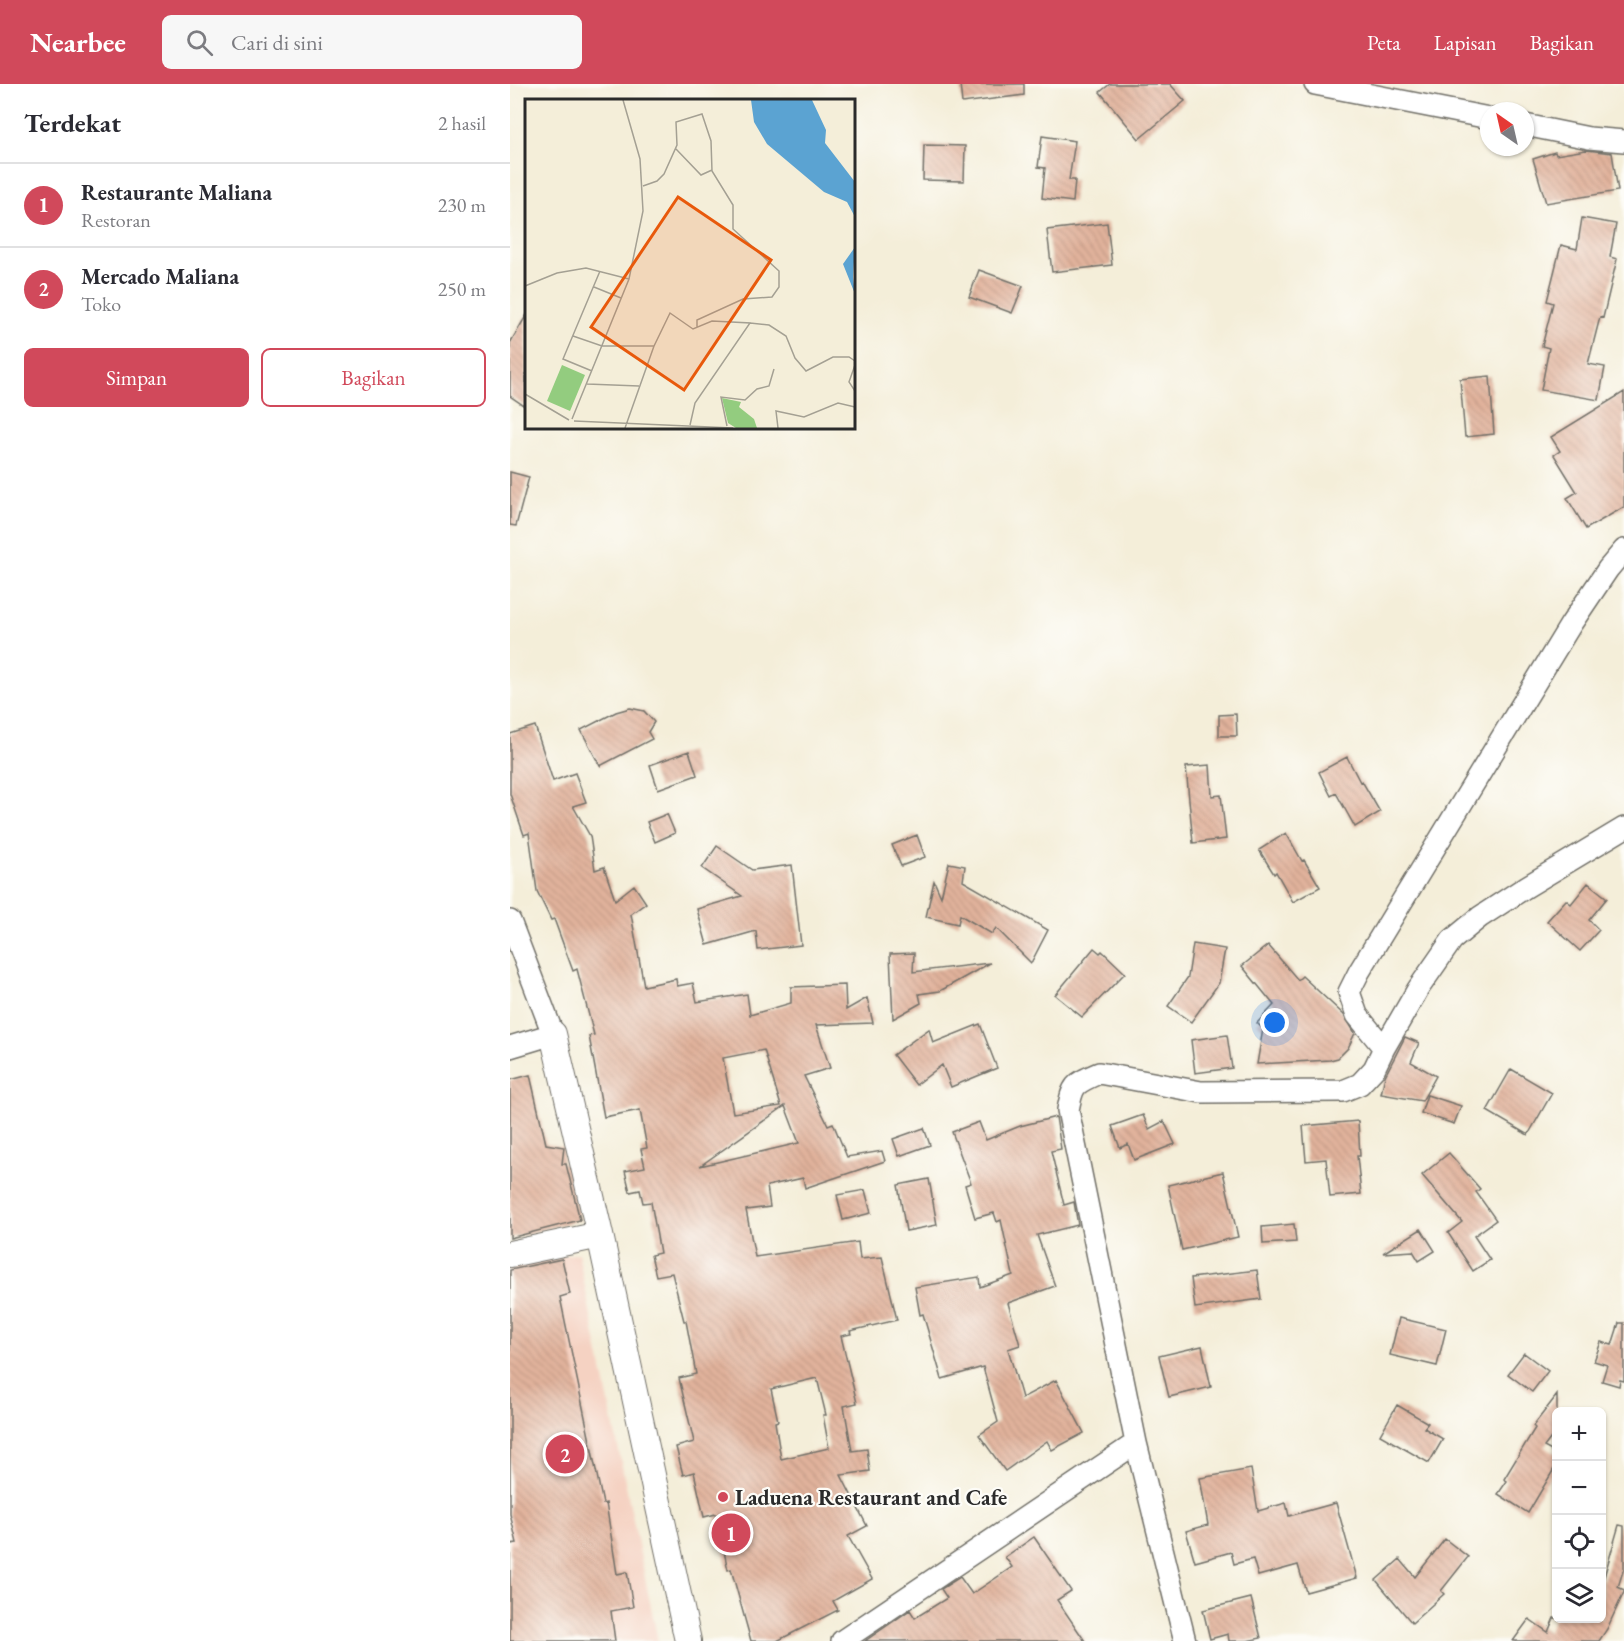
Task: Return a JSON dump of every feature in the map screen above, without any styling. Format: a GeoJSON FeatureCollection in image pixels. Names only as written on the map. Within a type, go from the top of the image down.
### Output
{"type":"FeatureCollection","features":[{"type":"Feature","properties":{"kind":"street"},"geometry":{"type":"LineString","coordinates":[[1315,84],[1480,116]]}},
{"type":"Feature","properties":{"kind":"street"},"geometry":{"type":"LineString","coordinates":[[1534,127],[1590,138],[1624,141]]}},
{"type":"Feature","properties":{"kind":"street"},"geometry":{"type":"LineString","coordinates":[[1384,1048],[1357,1015],[1349,992],[1571,624],[1608,568],[1624,549]]}},
{"type":"Feature","properties":{"kind":"street"},"geometry":{"type":"LineString","coordinates":[[1185,1641],[1136,1443],[1068,1110],[1072,1089],[1084,1079],[1099,1073],[1201,1092],[1343,1091],[1360,1084],[1374,1069],[1418,989],[1452,940],[1480,916],[1624,828]]}},
{"type":"Feature","properties":{"kind":"street"},"geometry":{"type":"LineString","coordinates":[[510,921],[553,1034],[600,1235],[688,1641]]}},
{"type":"Feature","properties":{"kind":"street"},"geometry":{"type":"LineString","coordinates":[[510,1047],[553,1034]]}},
{"type":"Feature","properties":{"kind":"street"},"geometry":{"type":"LineString","coordinates":[[510,1254],[600,1235]]}},
{"type":"Feature","properties":{"kind":"street"},"geometry":{"type":"LineString","coordinates":[[842,1641],[1136,1443]]}},
{"type":"Feature","properties":{"kind":"shaded area"},"geometry":{"type":"Polygon","coordinates":[[[578,1253],[658,1641],[510,1641],[510,1267],[578,1253]]]}},
{"type":"Feature","properties":{"kind":"building"},"geometry":{"type":"Polygon","coordinates":[[[960,84],[1024,84],[1024,95],[962,103],[960,84]]]}},
{"type":"Feature","properties":{"kind":"building"},"geometry":{"type":"Polygon","coordinates":[[[1110,84],[1170,84],[1185,101],[1139,139],[1100,92],[1110,84]]]}},
{"type":"Feature","properties":{"kind":"building"},"geometry":{"type":"Polygon","coordinates":[[[1042,136],[1075,141],[1069,180],[1075,180],[1073,202],[1042,198],[1045,168],[1038,167],[1042,136]]]}},
{"type":"Feature","properties":{"kind":"building"},"geometry":{"type":"Polygon","coordinates":[[[924,145],[965,146],[964,181],[923,180],[924,145]]]}},
{"type":"Feature","properties":{"kind":"building"},"geometry":{"type":"Polygon","coordinates":[[[1586,150],[1612,153],[1618,191],[1546,203],[1533,159],[1555,152],[1556,155],[1586,150]]]}},
{"type":"Feature","properties":{"kind":"building"},"geometry":{"type":"Polygon","coordinates":[[[1582,218],[1616,224],[1610,257],[1617,259],[1603,318],[1600,317],[1588,364],[1605,367],[1599,400],[1541,390],[1549,348],[1542,346],[1553,303],[1547,301],[1561,245],[1577,249],[1582,218]]]}},
{"type":"Feature","properties":{"kind":"building"},"geometry":{"type":"Polygon","coordinates":[[[1107,223],[1112,265],[1052,272],[1047,230],[1107,223]]]}},
{"type":"Feature","properties":{"kind":"building"},"geometry":{"type":"Polygon","coordinates":[[[979,270],[1023,286],[1012,313],[969,297],[979,270]]]}},
{"type":"Feature","properties":{"kind":"building"},"geometry":{"type":"Polygon","coordinates":[[[525,318],[525,406],[510,396],[510,343],[525,318]]]}},
{"type":"Feature","properties":{"kind":"building"},"geometry":{"type":"Polygon","coordinates":[[[1490,376],[1494,434],[1465,437],[1460,379],[1490,376]]]}},
{"type":"Feature","properties":{"kind":"building"},"geometry":{"type":"Polygon","coordinates":[[[1624,392],[1624,507],[1586,529],[1567,498],[1577,492],[1554,455],[1560,451],[1551,437],[1624,392]]]}},
{"type":"Feature","properties":{"kind":"building"},"geometry":{"type":"Polygon","coordinates":[[[510,472],[529,477],[516,526],[510,525],[510,472]]]}},
{"type":"Feature","properties":{"kind":"building"},"geometry":{"type":"Polygon","coordinates":[[[630,708],[644,711],[654,722],[648,732],[652,739],[600,766],[581,730],[616,712],[630,708]]]}},
{"type":"Feature","properties":{"kind":"building"},"geometry":{"type":"Polygon","coordinates":[[[1236,714],[1237,736],[1219,736],[1219,715],[1236,714]]]}},
{"type":"Feature","properties":{"kind":"building"},"geometry":{"type":"Polygon","coordinates":[[[535,726],[553,781],[575,773],[586,802],[573,806],[590,836],[595,870],[604,867],[615,900],[634,885],[646,903],[631,914],[644,986],[676,979],[677,986],[693,983],[697,1002],[747,994],[750,1015],[791,1003],[791,987],[845,985],[846,1010],[867,998],[873,1023],[816,1025],[830,1068],[804,1076],[828,1125],[833,1123],[847,1157],[882,1151],[885,1161],[805,1188],[803,1178],[767,1186],[770,1207],[746,1210],[755,1257],[858,1242],[860,1259],[882,1257],[897,1320],[850,1331],[851,1334],[841,1336],[857,1403],[844,1406],[852,1451],[867,1449],[870,1471],[841,1475],[867,1526],[848,1536],[872,1579],[833,1601],[838,1610],[777,1641],[751,1641],[731,1569],[728,1570],[716,1514],[704,1517],[694,1472],[683,1475],[676,1447],[694,1442],[679,1378],[696,1374],[686,1321],[684,1321],[672,1273],[656,1276],[651,1255],[660,1253],[651,1202],[643,1203],[640,1190],[630,1192],[625,1171],[645,1167],[641,1149],[647,1148],[640,1110],[604,1117],[589,1036],[594,1035],[577,969],[573,971],[554,919],[551,920],[537,891],[529,833],[524,835],[510,794],[510,734],[535,726]],[[764,1050],[723,1058],[733,1113],[781,1106],[764,1050]],[[785,1106],[700,1166],[799,1143],[785,1106]],[[817,1378],[771,1389],[778,1421],[775,1422],[781,1459],[829,1448],[823,1415],[826,1415],[817,1378]]]}},
{"type":"Feature","properties":{"kind":"building"},"geometry":{"type":"Polygon","coordinates":[[[689,751],[697,775],[658,789],[650,765],[689,751]]]}},
{"type":"Feature","properties":{"kind":"building"},"geometry":{"type":"Polygon","coordinates":[[[1347,757],[1380,812],[1355,827],[1336,793],[1331,796],[1319,772],[1347,757]]]}},
{"type":"Feature","properties":{"kind":"building"},"geometry":{"type":"Polygon","coordinates":[[[1210,765],[1212,796],[1221,795],[1226,839],[1193,843],[1186,767],[1210,765]]]}},
{"type":"Feature","properties":{"kind":"building"},"geometry":{"type":"Polygon","coordinates":[[[667,814],[675,833],[655,842],[647,822],[667,814]]]}},
{"type":"Feature","properties":{"kind":"building"},"geometry":{"type":"Polygon","coordinates":[[[1286,833],[1320,887],[1293,902],[1276,872],[1274,874],[1259,850],[1286,833]]]}},
{"type":"Feature","properties":{"kind":"building"},"geometry":{"type":"Polygon","coordinates":[[[917,835],[925,857],[901,866],[892,845],[917,835]]]}},
{"type":"Feature","properties":{"kind":"building"},"geometry":{"type":"Polygon","coordinates":[[[717,846],[752,870],[792,865],[801,945],[758,950],[756,931],[707,945],[697,909],[742,896],[702,868],[717,846]]]}},
{"type":"Feature","properties":{"kind":"building"},"geometry":{"type":"Polygon","coordinates":[[[949,863],[965,866],[963,881],[1048,930],[1031,963],[996,928],[992,934],[960,915],[958,924],[926,917],[934,881],[941,897],[949,863]]]}},
{"type":"Feature","properties":{"kind":"building"},"geometry":{"type":"Polygon","coordinates":[[[1588,883],[1607,898],[1589,920],[1599,930],[1580,951],[1547,921],[1566,900],[1571,904],[1588,883]]]}},
{"type":"Feature","properties":{"kind":"building"},"geometry":{"type":"Polygon","coordinates":[[[1193,944],[1225,949],[1219,983],[1191,1022],[1168,1006],[1188,977],[1193,944]]]}},
{"type":"Feature","properties":{"kind":"building"},"geometry":{"type":"Polygon","coordinates":[[[1268,945],[1298,980],[1302,976],[1344,1015],[1355,1033],[1348,1048],[1338,1058],[1257,1064],[1263,1029],[1257,1023],[1274,1005],[1242,966],[1268,945]]]}},
{"type":"Feature","properties":{"kind":"building"},"geometry":{"type":"Polygon","coordinates":[[[1094,948],[1100,953],[1102,951],[1125,973],[1082,1017],[1055,995],[1094,948]]]}},
{"type":"Feature","properties":{"kind":"building"},"geometry":{"type":"Polygon","coordinates":[[[914,953],[913,972],[990,963],[940,991],[919,994],[921,1003],[893,1019],[890,954],[914,953]]]}},
{"type":"Feature","properties":{"kind":"building"},"geometry":{"type":"Polygon","coordinates":[[[980,1024],[997,1068],[951,1087],[942,1065],[916,1085],[893,1055],[929,1029],[933,1043],[980,1024]]]}},
{"type":"Feature","properties":{"kind":"building"},"geometry":{"type":"Polygon","coordinates":[[[1227,1035],[1232,1068],[1195,1073],[1191,1040],[1227,1035]]]}},
{"type":"Feature","properties":{"kind":"building"},"geometry":{"type":"Polygon","coordinates":[[[1405,1037],[1419,1043],[1411,1062],[1436,1076],[1422,1101],[1381,1094],[1385,1076],[1405,1037]]]}},
{"type":"Feature","properties":{"kind":"building"},"geometry":{"type":"Polygon","coordinates":[[[1511,1069],[1552,1093],[1528,1135],[1487,1111],[1511,1069]]]}},
{"type":"Feature","properties":{"kind":"building"},"geometry":{"type":"Polygon","coordinates":[[[530,1075],[546,1144],[564,1147],[562,1164],[566,1164],[580,1220],[510,1238],[510,1080],[530,1075]]]}},
{"type":"Feature","properties":{"kind":"building"},"geometry":{"type":"Polygon","coordinates":[[[1427,1095],[1461,1106],[1454,1124],[1421,1113],[1427,1095]]]}},
{"type":"Feature","properties":{"kind":"building"},"geometry":{"type":"Polygon","coordinates":[[[1143,1115],[1149,1129],[1164,1121],[1175,1144],[1134,1160],[1128,1144],[1120,1148],[1112,1126],[1143,1115]]]}},
{"type":"Feature","properties":{"kind":"building"},"geometry":{"type":"Polygon","coordinates":[[[1056,1117],[1061,1149],[1051,1151],[1064,1205],[1074,1202],[1078,1225],[1037,1235],[1055,1286],[1008,1303],[1020,1345],[1008,1349],[1022,1398],[1056,1380],[1084,1433],[1052,1450],[1047,1441],[1005,1471],[979,1435],[998,1422],[983,1367],[942,1379],[923,1314],[920,1315],[915,1287],[979,1277],[980,1287],[1013,1275],[1001,1220],[997,1222],[994,1213],[975,1218],[965,1185],[971,1183],[952,1132],[979,1122],[986,1140],[1020,1126],[1056,1117]]]}},
{"type":"Feature","properties":{"kind":"building"},"geometry":{"type":"Polygon","coordinates":[[[1358,1121],[1360,1156],[1357,1156],[1361,1194],[1330,1197],[1326,1159],[1306,1161],[1303,1126],[1358,1121]]]}},
{"type":"Feature","properties":{"kind":"building"},"geometry":{"type":"Polygon","coordinates":[[[924,1128],[930,1145],[899,1156],[893,1139],[924,1128]]]}},
{"type":"Feature","properties":{"kind":"building"},"geometry":{"type":"Polygon","coordinates":[[[1449,1153],[1480,1189],[1476,1192],[1496,1220],[1474,1236],[1490,1260],[1473,1271],[1448,1233],[1462,1222],[1422,1175],[1449,1153]]]}},
{"type":"Feature","properties":{"kind":"building"},"geometry":{"type":"Polygon","coordinates":[[[1223,1172],[1238,1237],[1182,1250],[1168,1185],[1223,1172]]]}},
{"type":"Feature","properties":{"kind":"building"},"geometry":{"type":"Polygon","coordinates":[[[929,1179],[937,1225],[906,1231],[898,1185],[929,1179]]]}},
{"type":"Feature","properties":{"kind":"building"},"geometry":{"type":"Polygon","coordinates":[[[865,1190],[871,1213],[843,1220],[837,1195],[865,1190]]]}},
{"type":"Feature","properties":{"kind":"building"},"geometry":{"type":"Polygon","coordinates":[[[1294,1224],[1296,1242],[1263,1244],[1262,1227],[1294,1224]]]}},
{"type":"Feature","properties":{"kind":"building"},"geometry":{"type":"Polygon","coordinates":[[[1421,1229],[1435,1251],[1419,1261],[1413,1251],[1383,1253],[1421,1229]]]}},
{"type":"Feature","properties":{"kind":"building"},"geometry":{"type":"Polygon","coordinates":[[[562,1259],[570,1294],[560,1297],[603,1504],[606,1503],[617,1574],[627,1572],[633,1607],[611,1611],[615,1641],[510,1641],[510,1544],[517,1543],[510,1514],[510,1270],[562,1259]]]}},
{"type":"Feature","properties":{"kind":"building"},"geometry":{"type":"Polygon","coordinates":[[[1257,1270],[1261,1299],[1195,1308],[1191,1278],[1257,1270]]]}},
{"type":"Feature","properties":{"kind":"building"},"geometry":{"type":"Polygon","coordinates":[[[1399,1318],[1446,1329],[1437,1366],[1390,1355],[1399,1318]]]}},
{"type":"Feature","properties":{"kind":"building"},"geometry":{"type":"Polygon","coordinates":[[[1619,1323],[1624,1323],[1624,1381],[1620,1380],[1619,1386],[1602,1381],[1607,1365],[1594,1361],[1601,1342],[1612,1345],[1619,1323]]]}},
{"type":"Feature","properties":{"kind":"building"},"geometry":{"type":"Polygon","coordinates":[[[1202,1346],[1211,1387],[1169,1397],[1159,1356],[1202,1346]]]}},
{"type":"Feature","properties":{"kind":"building"},"geometry":{"type":"Polygon","coordinates":[[[1524,1353],[1548,1371],[1532,1392],[1508,1374],[1524,1353]]]}},
{"type":"Feature","properties":{"kind":"building"},"geometry":{"type":"Polygon","coordinates":[[[1557,1395],[1557,1407],[1552,1407],[1552,1437],[1544,1447],[1552,1451],[1552,1472],[1528,1513],[1498,1494],[1507,1481],[1504,1479],[1535,1428],[1533,1426],[1557,1395]]]}},
{"type":"Feature","properties":{"kind":"building"},"geometry":{"type":"Polygon","coordinates":[[[1397,1405],[1428,1423],[1424,1428],[1443,1439],[1429,1463],[1380,1435],[1397,1405]]]}},
{"type":"Feature","properties":{"kind":"building"},"geometry":{"type":"Polygon","coordinates":[[[1251,1469],[1258,1511],[1286,1503],[1289,1516],[1336,1503],[1357,1578],[1306,1592],[1298,1565],[1258,1576],[1253,1559],[1234,1564],[1231,1552],[1195,1562],[1186,1531],[1208,1525],[1200,1478],[1251,1469]]]}},
{"type":"Feature","properties":{"kind":"building"},"geometry":{"type":"Polygon","coordinates":[[[1619,1525],[1624,1526],[1624,1568],[1618,1587],[1624,1592],[1599,1641],[1513,1641],[1529,1619],[1548,1632],[1552,1623],[1606,1623],[1606,1570],[1619,1525]]]}},
{"type":"Feature","properties":{"kind":"building"},"geometry":{"type":"Polygon","coordinates":[[[1034,1537],[1071,1591],[1057,1600],[1085,1641],[865,1641],[910,1610],[915,1618],[947,1598],[941,1589],[960,1577],[972,1594],[1012,1567],[1005,1557],[1034,1537]]]}},
{"type":"Feature","properties":{"kind":"building"},"geometry":{"type":"Polygon","coordinates":[[[1445,1539],[1468,1557],[1441,1591],[1444,1594],[1412,1623],[1376,1580],[1400,1559],[1415,1577],[1445,1539]]]}},
{"type":"Feature","properties":{"kind":"building"},"geometry":{"type":"Polygon","coordinates":[[[1251,1598],[1261,1638],[1229,1641],[1228,1634],[1210,1639],[1203,1610],[1251,1598]]]}},
{"type":"Feature","properties":{"kind":"place","name":"Mercado Maliana"},"geometry":{"type":"Point","coordinates":[565,1454]}},
{"type":"Feature","properties":{"kind":"place","name":"Laduena Restaurant and Cafe"},"geometry":{"type":"Point","coordinates":[723,1497]}},
{"type":"Feature","properties":{"kind":"place","name":"Restaurante Maliana"},"geometry":{"type":"Point","coordinates":[731,1533]}}]}
